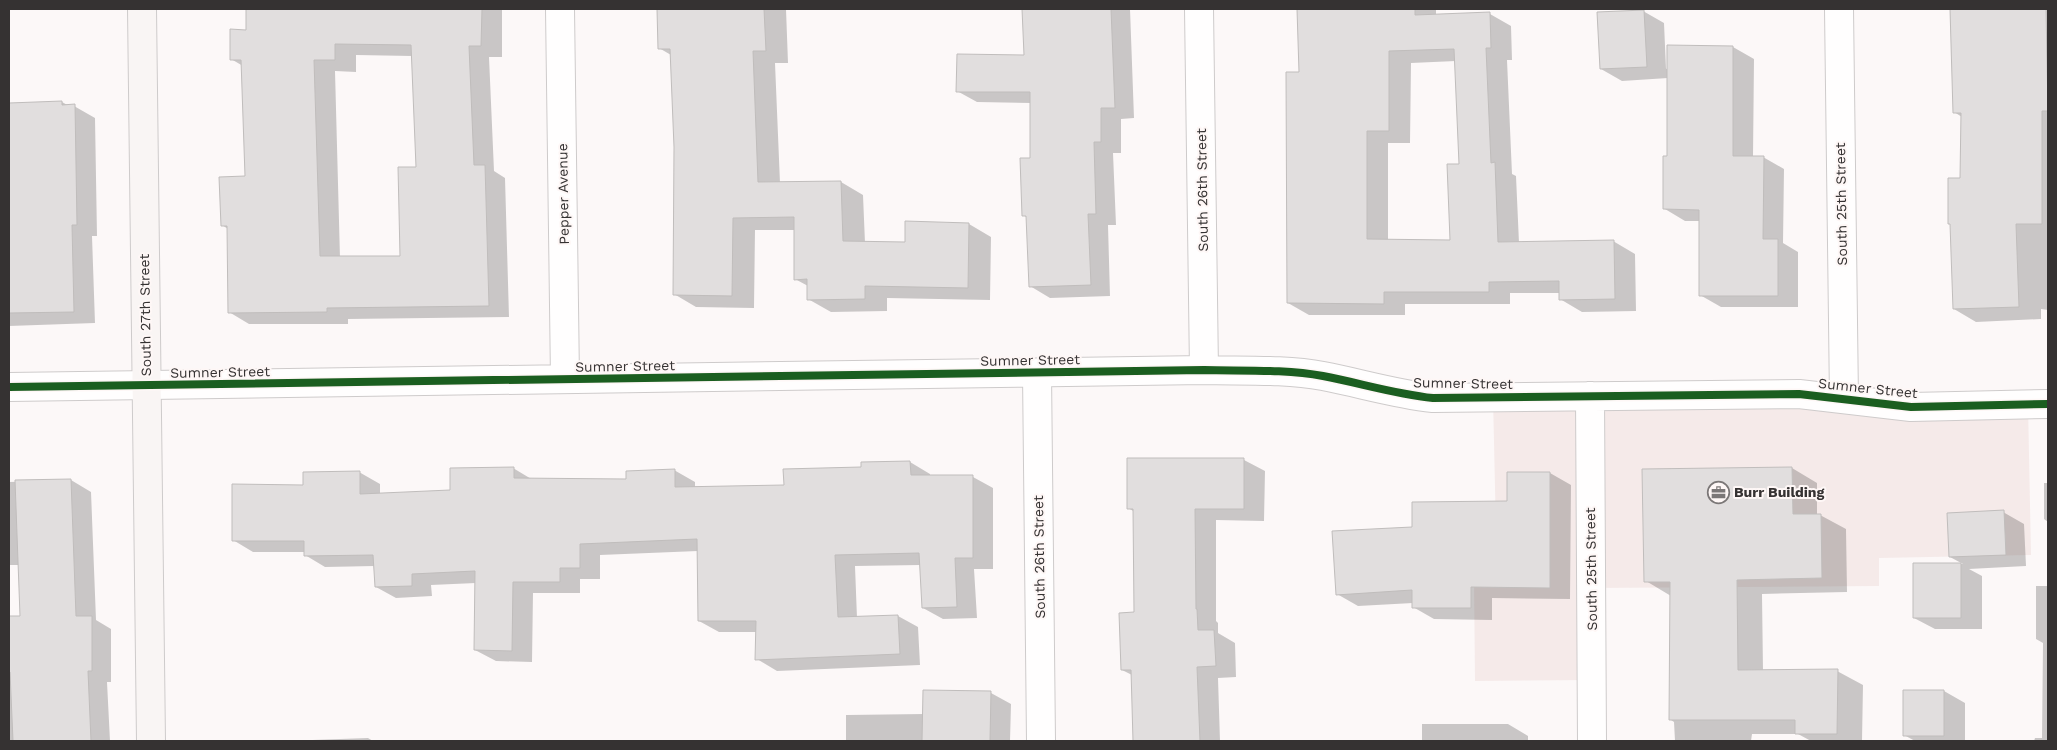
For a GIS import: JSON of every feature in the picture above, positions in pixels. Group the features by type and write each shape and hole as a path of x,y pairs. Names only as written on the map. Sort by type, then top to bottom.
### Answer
{"main road":[{"name":"South 27th Street","path":"142,9 151,741"}],"street":[{"name":"Pepper Avenue","path":"560,9 565,380"},
{"name":"South 26th Street","path":"1199,9 1204,370"},
{"name":"South 25th Street","path":"1839,9 1844,399"},
{"name":"Sumner Street","path":"9,387 1204,370 1298,372 1400,394 1433,398 1800,394 1911,406 2048,404"},
{"name":"South 26th Street","path":"1037,372 1041,741"},
{"name":"South 25th Street","path":"1590,396 1592,741"}],"shaded area":[{"path":"1493,397 2028,404 2031,555 1879,558 1879,586 1591,588 1592,680 1475,681 1474,578 1497,577"}],"building":[{"path":"246,9 482,9 481,46 469,46 474,165 485,165 489,306 327,308 327,312 228,313 227,226 221,226 219,177 245,176 241,60 230,60 230,29 246,30","holes":["335,44 411,45 416,167 398,167 400,256 320,256 314,60 335,60"]},
{"path":"657,9 764,9 766,51 753,51 758,182 841,181 843,241 905,242 905,221 969,223 968,288 865,286 865,299 807,300 807,279 794,280 794,217 733,218 732,296 673,295 674,147 670,49 658,49"},
{"path":"1022,9 1111,9 1115,108 1101,108 1101,142 1094,142 1096,214 1088,214 1091,285 1029,287 1026,216 1022,216 1020,158 1030,158 1030,92 956,92 957,54 1024,55"},
{"path":"1297,9 1415,9 1415,15 1490,12 1491,48 1486,48 1491,163 1495,162 1498,242 1614,240 1615,299 1559,300 1559,281 1489,282 1489,292 1384,292 1384,304 1287,303 1286,72 1299,72","holes":["1454,49 1459,164 1447,164 1450,240 1367,239 1367,131 1389,131 1389,51"]},
{"path":"1950,9 2046,9 2048,111 2042,111 2042,224 2016,224 2019,307 1953,309 1950,224 1948,224 1948,178 1960,178 1961,113 1953,113"},
{"path":"1644,10 1647,67 1600,69 1597,12"},
{"path":"1667,45 1733,46 1733,156 1764,156 1763,239 1778,239 1778,296 1699,296 1699,210 1663,209 1663,156 1667,156"},
{"path":"62,101 62,105 75,104 77,225 72,225 74,312 9,313 9,103"},
{"path":"1127,458 1244,458 1244,509 1195,509 1198,630 1214,630 1216,666 1197,667 1200,741 1133,741 1131,670 1121,670 1119,613 1134,612 1133,509 1127,509"},
{"path":"910,461 911,475 973,475 973,558 955,558 957,607 922,608 919,553 835,555 838,617 898,615 900,654 755,660 756,621 698,621 697,539 580,544 580,568 560,568 560,582 513,582 512,651 474,650 475,571 412,574 412,586 375,587 373,555 304,556 304,541 232,541 232,484 303,485 303,472 360,471 360,494 450,490 450,468 514,467 514,478 626,479 626,471 675,469 675,487 784,485 783,469 861,467 861,462"},
{"path":"1792,467 1793,514 1821,514 1822,578 1737,580 1738,670 1838,669 1837,734 1795,734 1795,720 1669,720 1670,582 1644,582 1642,469"},
{"path":"1507,472 1550,472 1550,588 1471,587 1471,608 1412,608 1412,590 1336,595 1332,531 1412,527 1412,502 1507,501"},
{"path":"71,479 76,616 92,616 92,671 88,671 91,741 13,741 9,672 9,616 20,616 15,480"},
{"path":"2004,510 2006,555 1949,557 1947,513"},
{"path":"1913,563 1961,563 1961,618 1913,618"},
{"path":"923,690 991,691 990,741 922,741"},
{"path":"1903,690 1944,690 1944,736 1903,736"}],"cycle path":[{"path":"9,387 1204,370 1279,371 1309,374 1433,398 1799,394 1911,407 2048,404"}],"place":[{"name":"Burr Building","path":"1718,492"}]}
